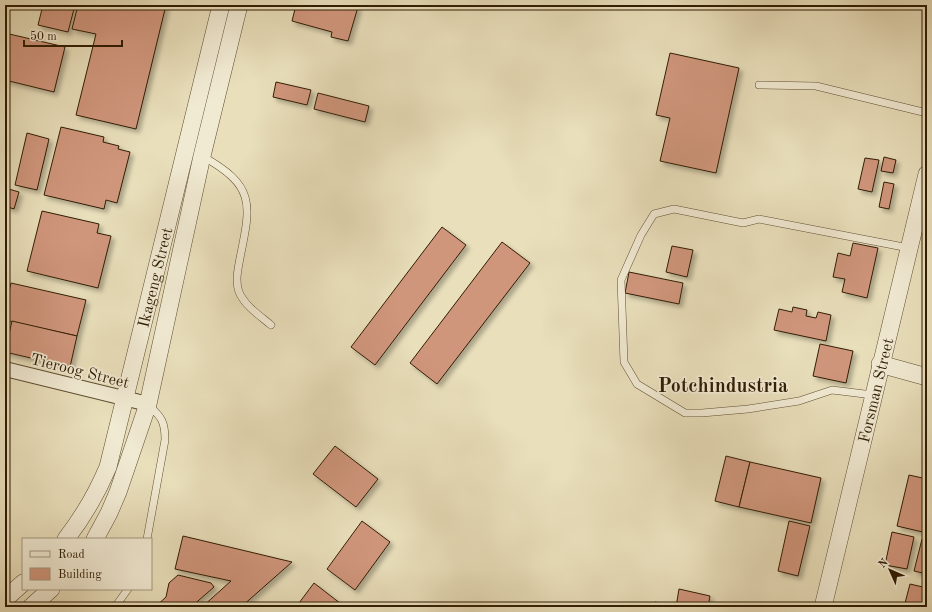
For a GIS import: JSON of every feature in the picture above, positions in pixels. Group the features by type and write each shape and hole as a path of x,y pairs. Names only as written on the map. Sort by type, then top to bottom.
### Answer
{"street":[{"name":"Ikageng Street","path":"96,538 110,513 148,404 186,227 193,154 221,5"},
{"name":"Ikageng Street","path":"67,538 76,526 100,486 108,467 168,223 193,154 239,5"},
{"name":"Forsman Street","path":"823,607 880,364 927,174"},
{"path":"168,223 186,227"},
{"path":"880,364 927,378"},
{"name":"Tieroog Street","path":"5,369 148,404"},
{"path":"5,599 22,584"},
{"path":"31,607 50,590"}],"lane":[{"path":"758,85 816,86 927,113"},
{"path":"193,154 224,170 244,192 248,209 236,276 239,291 247,305 271,325"},
{"path":"873,395 832,390 800,401 702,414 685,413 637,384 624,362 621,280 641,235 654,214 674,209 743,223 759,219 909,248"},
{"path":"147,538 165,440 165,427 156,412 148,404"},
{"path":"115,607 127,590"}],"building":[{"path":"43,5 75,5 68,32 38,25"},
{"path":"78,5 166,5 136,129 76,115 96,34 72,29"},
{"path":"296,5 351,5 358,7 348,41 331,37 332,32 292,21"},
{"path":"5,33 65,47 54,92 5,80"},
{"path":"670,53 739,68 716,173 660,161 670,118 656,115"},
{"path":"276,82 311,90 307,105 273,97"},
{"path":"318,93 369,106 365,122 314,109"},
{"path":"61,127 104,137 103,142 119,146 118,149 130,152 117,203 106,200 104,209 44,195"},
{"path":"27,133 49,139 37,190 15,185"},
{"path":"884,157 896,160 893,173 881,171"},
{"path":"865,158 879,160 872,192 858,189"},
{"path":"884,182 894,184 889,209 879,207"},
{"path":"5,188 19,192 14,209 5,206"},
{"path":"42,211 99,224 97,233 111,236 98,288 27,271"},
{"path":"442,227 466,245 375,365 351,347"},
{"path":"502,242 530,263 437,384 410,363"},
{"path":"853,243 878,248 867,298 842,292 845,279 833,277 838,253 850,256"},
{"path":"672,246 693,250 687,277 666,272"},
{"path":"629,272 683,283 679,304 625,293"},
{"path":"11,283 86,300 77,336 5,320 5,309"},
{"path":"793,307 807,310 806,316 816,318 818,312 831,315 826,341 774,330 779,309 792,312"},
{"path":"12,321 77,336 70,367 5,352"},
{"path":"820,344 853,351 846,383 813,376"},
{"path":"335,446 378,479 356,507 313,474"},
{"path":"726,456 750,462 739,507 715,501"},
{"path":"750,462 821,478 811,523 739,507"},
{"path":"909,475 927,479 927,533 897,526"},
{"path":"362,521 390,542 355,590 327,569"},
{"path":"789,521 810,526 798,576 778,571"},
{"path":"892,532 914,537 907,569 885,565"},
{"path":"183,536 292,562 241,607 202,607 231,581 175,569"},
{"path":"922,539 927,540 927,574 914,571"},
{"path":"178,575 211,583 214,587 191,607 155,607 166,597 169,583"},
{"path":"314,583 345,607 296,607"},
{"path":"910,584 927,588 927,607 904,607"},
{"path":"679,589 710,596 708,607 676,607"},
{"path":"655,602 676,607 653,607"}],"district":[{"name":"Potchindustria","path":"723,385"}]}
